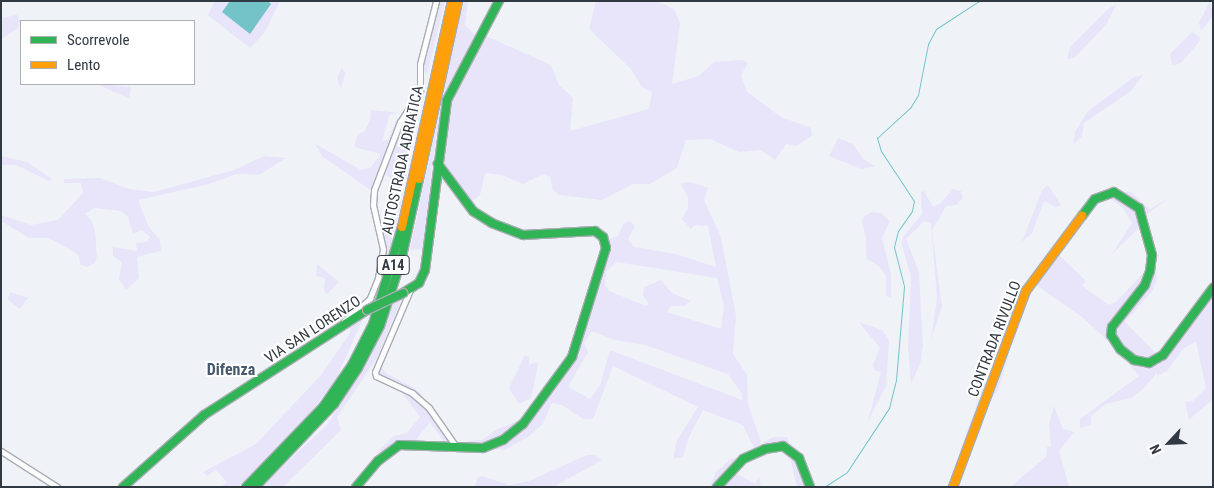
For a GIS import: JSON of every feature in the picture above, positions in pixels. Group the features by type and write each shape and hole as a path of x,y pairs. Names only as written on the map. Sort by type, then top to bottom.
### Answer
{"main road":[{"name":"AUTOSTRADA ADRIATICA","path":"246,487 323,407 352,365 373,324 397,251 452,1"},
{"name":"AUTOSTRADA ADRIATICA","path":"255,487 334,404 358,368 380,326 401,261 458,1"},
{"path":"407,292 422,279 425,270 447,100 498,1"},
{"path":"356,487 378,461 399,445 458,448 493,446 529,418 562,372 579,342 590,292 606,244 595,231 523,235 492,223 468,205 438,164"},
{"name":"CONTRADA RIVULLO","path":"953,487 1026,291 1095,199 1114,192 1126,198 1139,208 1147,231 1150,271 1145,285 1112,327 1111,334 1120,349 1134,360 1149,363 1163,355 1213,288"},
{"name":"VIA SAN LORENZO","path":"123,487 204,415 367,310 407,292"},
{"path":"717,487 743,459 784,446 799,458 810,487"}],"street":[{"path":"334,332 336,328 366,303 375,289 383,249 373,205 374,190 400,122 420,91 421,58 436,1"},
{"path":"407,292 375,372 376,376 412,393 429,408 458,448"},
{"path":"1,451 57,487"}],"shaded area":[{"path":"215,1 276,1 279,3 265,32 250,48 208,15"},
{"path":"436,1 445,1 427,75 422,69 422,60"},
{"path":"463,1 468,1 465,25 477,37 445,97 441,111 432,164 425,249 410,250"},
{"path":"596,1 656,1 674,9 680,23 672,84 699,76 714,62 742,60 748,63 741,75 747,92 781,117 811,128 812,135 797,146 786,144 775,160 761,150 739,152 710,139 686,140 677,168 650,184 633,184 602,200 559,195 553,190 550,177 543,174 523,184 502,175 485,173 480,195 474,200 466,201 446,172 441,157 448,107 484,35 551,65 559,85 573,98 570,131 649,109 652,92 642,87 631,69 589,29"},
{"path":"1210,1 1213,16 1201,31 1199,23"},
{"path":"1116,5 1106,25 1074,58 1067,59 1070,47 1109,8"},
{"path":"17,15 20,20 18,28 1,39 1,18"},
{"path":"1192,32 1200,37 1199,42 1181,63 1172,65 1170,54"},
{"path":"342,67 345,73 341,89 337,78"},
{"path":"1143,75 1131,91 1084,123 1082,136 1073,145 1075,132 1087,112 1134,77"},
{"path":"100,85 131,87 129,98"},
{"path":"420,105 397,224 385,272 380,278 383,235 399,185 383,172 400,125 406,114"},
{"path":"371,110 399,113 390,114 382,141 388,140 396,120 401,117 372,191 323,157 314,143 361,170 370,168 381,154 354,147 358,134 364,132 370,121"},
{"path":"838,138 853,144 864,160 875,166 861,169 829,156"},
{"path":"1,156 27,162 52,179 49,181 16,165 1,165"},
{"path":"264,156 286,158 259,175 237,174 209,184 138,200 149,227 160,240 161,251 137,257 139,278 126,290 119,279 122,262 113,256 113,247 137,251 136,243 147,242 150,237 142,230 133,234 128,217 121,211 94,208 85,214 91,220 95,231 97,256 95,263 87,267 80,264 79,255 49,238 29,238 1,221 1,215 31,225 58,220 83,193 81,183 64,183 64,179 100,178 129,189 154,192 234,170"},
{"path":"690,182 708,188 704,200 721,237 736,316 733,354 747,375 748,404 761,442 759,447 754,448 743,425 703,410 689,437 683,457 673,459 677,440 698,407 613,366 593,419 583,419 562,405 552,403 543,424 529,436 505,450 494,449 530,420 569,364 607,240 618,236 624,223 630,221 635,226 628,239 634,247 675,254 716,267 708,226 695,225 691,229 682,219 688,208 688,198 681,183","holes":["616,262 717,278 724,306 721,329 667,312 671,306 684,306 691,301 672,293 661,280 644,287 643,295 649,304 646,306 609,291 605,285 606,272","592,331 615,340 645,345 728,374 742,394 742,400 610,350 600,385 590,399 568,387 588,352 584,343"]},
{"path":"1048,185 1061,205 1056,207 1044,201 1032,233 1022,242 1042,190"},
{"path":"953,189 961,191 963,198 956,205 946,206 932,231 942,307 931,340 937,298 931,223 924,221 906,239 919,272 923,347 920,364 911,384 908,347 911,277 902,245 903,237 922,214 921,192 924,191 933,207 941,203"},
{"path":"1119,192 1131,192 1150,209 1169,198 1146,215"},
{"path":"1112,195 1136,208 1142,225 1112,254 1132,223 1123,208 1111,199"},
{"path":"872,212 881,213 890,221 882,238 891,274 891,298 886,295 886,276 880,267 867,259 866,238 862,222 864,216"},
{"path":"1056,252 1086,281 1082,286 1109,305 1117,301 1149,267 1143,285 1109,332 1107,340 1082,317 1033,283"},
{"path":"1155,263 1157,279 1153,290 1125,322 1158,355 1144,360 1134,357 1114,339 1115,327 1148,284"},
{"path":"317,264 339,282 327,294 324,291 325,278 316,276"},
{"path":"1213,290 1213,399 1189,420 1185,402 1193,401 1206,388 1196,342 1184,348 1167,371 1157,376 1157,373 1143,389 1131,398 1106,404 1091,416 1091,425 1080,428 1080,419 1139,376 1121,354 1127,359 1151,363"},
{"path":"11,292 28,298 20,309 7,299"},
{"path":"1022,296 1001,352 1003,341 1000,338 1013,300"},
{"path":"401,300 377,358 337,417 341,430 283,487 260,487 327,425 371,355 394,302"},
{"path":"363,319 335,381 310,413 260,466 238,487 221,487 227,482 216,470 207,476 203,472 256,444 322,374 350,333 350,328 342,331 357,320"},
{"path":"859,322 882,330 889,340 886,386 868,421 881,372 874,370 873,364 880,348"},
{"path":"397,324 396,333 379,365 386,373 416,389 422,395 421,400 378,375 376,369"},
{"path":"1005,353 1009,354 998,390 985,410"},
{"path":"525,355 529,357 529,365 536,362 538,365 531,398 519,404 509,388"},
{"path":"984,383 989,384 950,487 948,487"},
{"path":"397,386 427,408 455,446 445,443 430,422 416,440 375,454 394,436 407,433 420,417"},
{"path":"1054,406 1063,429 1074,432 1059,451 1069,487 1010,487 1046,457 1047,447 1051,446 1049,425"},
{"path":"526,418 498,443 466,447 469,441 482,440 499,428"},
{"path":"774,437 787,437 789,443 763,447 764,442"},
{"path":"587,455 594,455 602,460 553,487 475,487 477,478 482,476 509,485 529,481"},
{"path":"790,457 795,460 807,487 797,487"},
{"path":"732,458 741,458 716,487 709,487 716,472"},
{"path":"734,472 755,484 759,476 761,487 721,487"}],"water":[{"path":"230,1 268,1 271,4 250,34 222,12"}],"waterway":[{"path":"824,487 847,472 889,408 896,380 904,286 894,247 898,231 912,211 914,201 881,151 877,138 910,108 918,95 928,44 936,29 979,1"}],"traffic: fast":[{"path":"403,293 419,283 425,270 447,100 499,1"},
{"path":"356,487 378,461 399,445 483,448 503,440 523,424 572,357 606,248 603,237 595,231 523,235 492,223 473,211 438,164"},
{"path":"255,487 334,404 358,368 380,326 401,261 419,179"},
{"path":"1082,216 1095,199 1114,192 1139,208 1152,255 1150,271 1145,285 1112,327 1111,335 1120,349 1134,360 1149,363 1163,355 1213,288"},
{"path":"246,487 323,407 352,365 373,324 402,227"},
{"path":"367,310 403,293"},
{"path":"123,487 204,415 367,310"},
{"path":"717,487 743,459 765,449 783,446 799,458 810,487"}],"traffic: slow":[{"path":"402,227 452,1"},
{"path":"419,179 458,1"},
{"path":"953,487 1026,291 1082,216"}],"district":[{"name":"Difenza","path":"231,370"}]}
